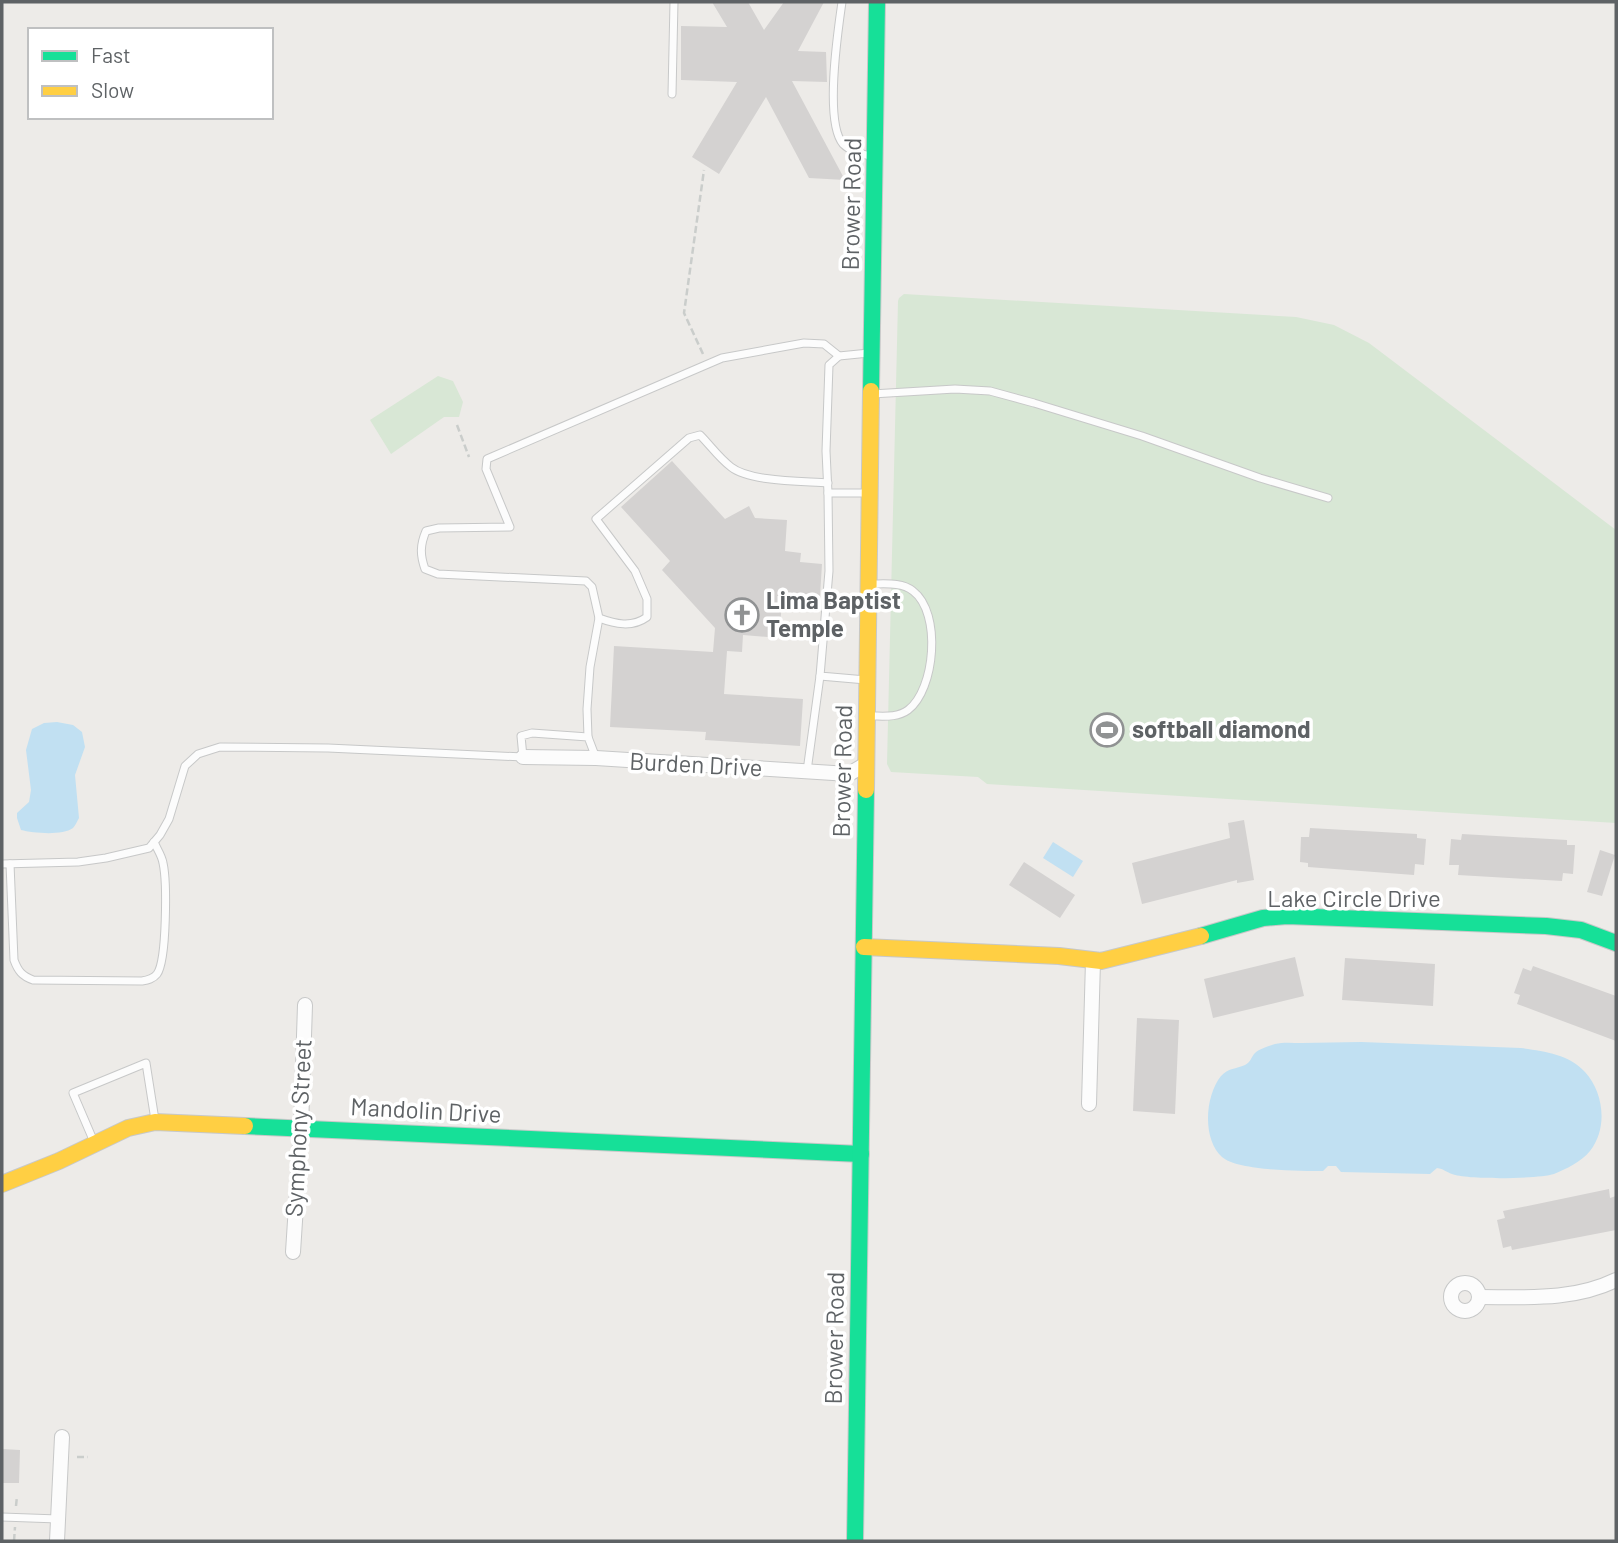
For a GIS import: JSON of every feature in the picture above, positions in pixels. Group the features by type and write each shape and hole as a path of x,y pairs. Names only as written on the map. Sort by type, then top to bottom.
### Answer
{"street":[{"name":"Brower Road","path":"855,1541 877,2"},
{"name":"Burden Drive","path":"523,757 596,758 849,774 866,764"},
{"name":"Lake Circle Drive","path":"864,947 1059,956 1093,961 1181,942 1263,918 1287,916 1546,926 1581,930 1616,943"},
{"path":"1088,1104 1093,961"},
{"name":"Symphony Street","path":"293,1252 305,1004"},
{"name":"Mandolin Drive","path":"2,1184 59,1161 128,1128 155,1122 861,1154"},
{"path":"1479,1297 1552,1297 1580,1293 1616,1280"},
{"path":"57,1541 62,1437"}],"lane":[{"path":"673,94 674,2"},
{"path":"842,2 834,89 836,130 841,142 850,149 875,157"},
{"path":"596,758 589,737 587,709 590,667 599,618 592,587 586,581 438,574 425,569 420,556 426,531 439,528 510,527 486,469 487,459 722,358 804,343 824,344 839,356"},
{"path":"807,771 820,676 829,571 825,451 830,365 839,356 872,353"},
{"path":"872,394 955,388 990,391 1130,433 1260,478 1328,498"},
{"path":"599,618 615,624 639,623 648,618 647,599 635,571 596,519 689,438 700,435 732,468 750,475 786,481 828,483"},
{"path":"828,493 870,494"},
{"path":"867,716 893,716 914,705 927,680 932,642 925,608 916,593 898,585 869,584"},
{"path":"820,676 867,680"},
{"path":"154,842 163,860 166,881 163,947 157,974 142,981 33,980 24,977 17,970 6,864 78,862 149,848 169,819 185,766 198,754 220,747 328,748 523,757 521,736 532,733 589,737"},
{"path":"94,1143 73,1093 146,1063 155,1122"},
{"path":"2,1517 58,1519"}],"path":[{"path":"705,170 684,313 708,364"},
{"path":"457,425 469,457"}],"green space":[{"path":"904,294 1296,317 1334,325 1369,343 1616,530 1616,823 987,784 978,777 891,772 887,764 898,301"},
{"path":"438,376 453,381 463,402 459,417 444,417 391,454 370,420"}],"water":[{"path":"44,723 73,725 82,732 85,747 75,775 79,818 68,831 40,833 21,830 17,813 29,802 31,790 26,750 32,729"},
{"path":"1053,842 1083,861 1073,877 1043,858"},
{"path":"1361,1042 1521,1048 1564,1057 1585,1072 1600,1100 1601,1121 1596,1142 1582,1159 1568,1167 1554,1174 1533,1177 1460,1176 1437,1168 1430,1174 1341,1172 1336,1166 1328,1166 1323,1171 1300,1171 1241,1165 1222,1157 1211,1140 1208,1117 1216,1084 1224,1073 1245,1065 1257,1052 1275,1044"}],"building":[{"path":"712,2 748,2 764,30 784,2 824,2 798,51 826,52 827,82 792,81 845,180 809,178 766,97 719,174 692,157 737,82 681,80 681,26 727,27"},
{"name":"Lima Baptist Temple","path":"672,461 725,519 749,506 755,518 787,520 785,551 801,553 800,562 822,564 820,596 799,594 798,603 782,602 779,638 743,635 742,652 727,651 724,694 803,699 800,746 705,740 706,732 610,727 614,646 713,652 715,628 662,570 670,561 621,507"},
{"path":"1244,820 1254,880 1237,883 1237,880 1142,904 1132,863 1230,838 1228,823"},
{"path":"1310,828 1417,834 1417,838 1426,839 1424,865 1415,864 1414,875 1308,867 1308,863 1300,862 1301,837 1309,837"},
{"path":"1462,834 1567,840 1567,845 1575,845 1573,874 1563,873 1562,881 1458,875 1459,865 1449,865 1451,839 1461,840"},
{"path":"1600,850 1615,855 1602,896 1587,892"},
{"path":"1024,862 1075,895 1060,918 1009,885"},
{"path":"1295,957 1304,996 1213,1018 1204,979"},
{"path":"1345,958 1435,964 1433,1006 1342,1000"},
{"path":"1533,966 1616,996 1616,1041 1517,1004 1520,995 1514,993 1523,968 1531,971"},
{"path":"1137,1018 1179,1020 1175,1114 1133,1111"},
{"path":"1609,1189 1610,1198 1616,1196 1616,1230 1512,1250 1511,1246 1503,1248 1497,1220 1505,1218 1503,1211"},
{"path":"2,1449 20,1450 19,1483 2,1483"}],"traffic: fast":[{"path":"871,391 877,2"},
{"path":"855,1541 866,790"},
{"path":"1201,936 1263,918 1287,916 1546,926 1581,930 1616,943"},
{"path":"245,1126 861,1154"}],"traffic: slow":[{"path":"866,790 871,391"},
{"path":"864,947 1059,956 1101,961 1201,936"},
{"path":"2,1184 59,1161 128,1128 155,1122 245,1126"}],"place":[{"name":"Lima Baptist Temple","path":"742,615"},
{"name":"softball diamond","path":"1107,730"}]}
